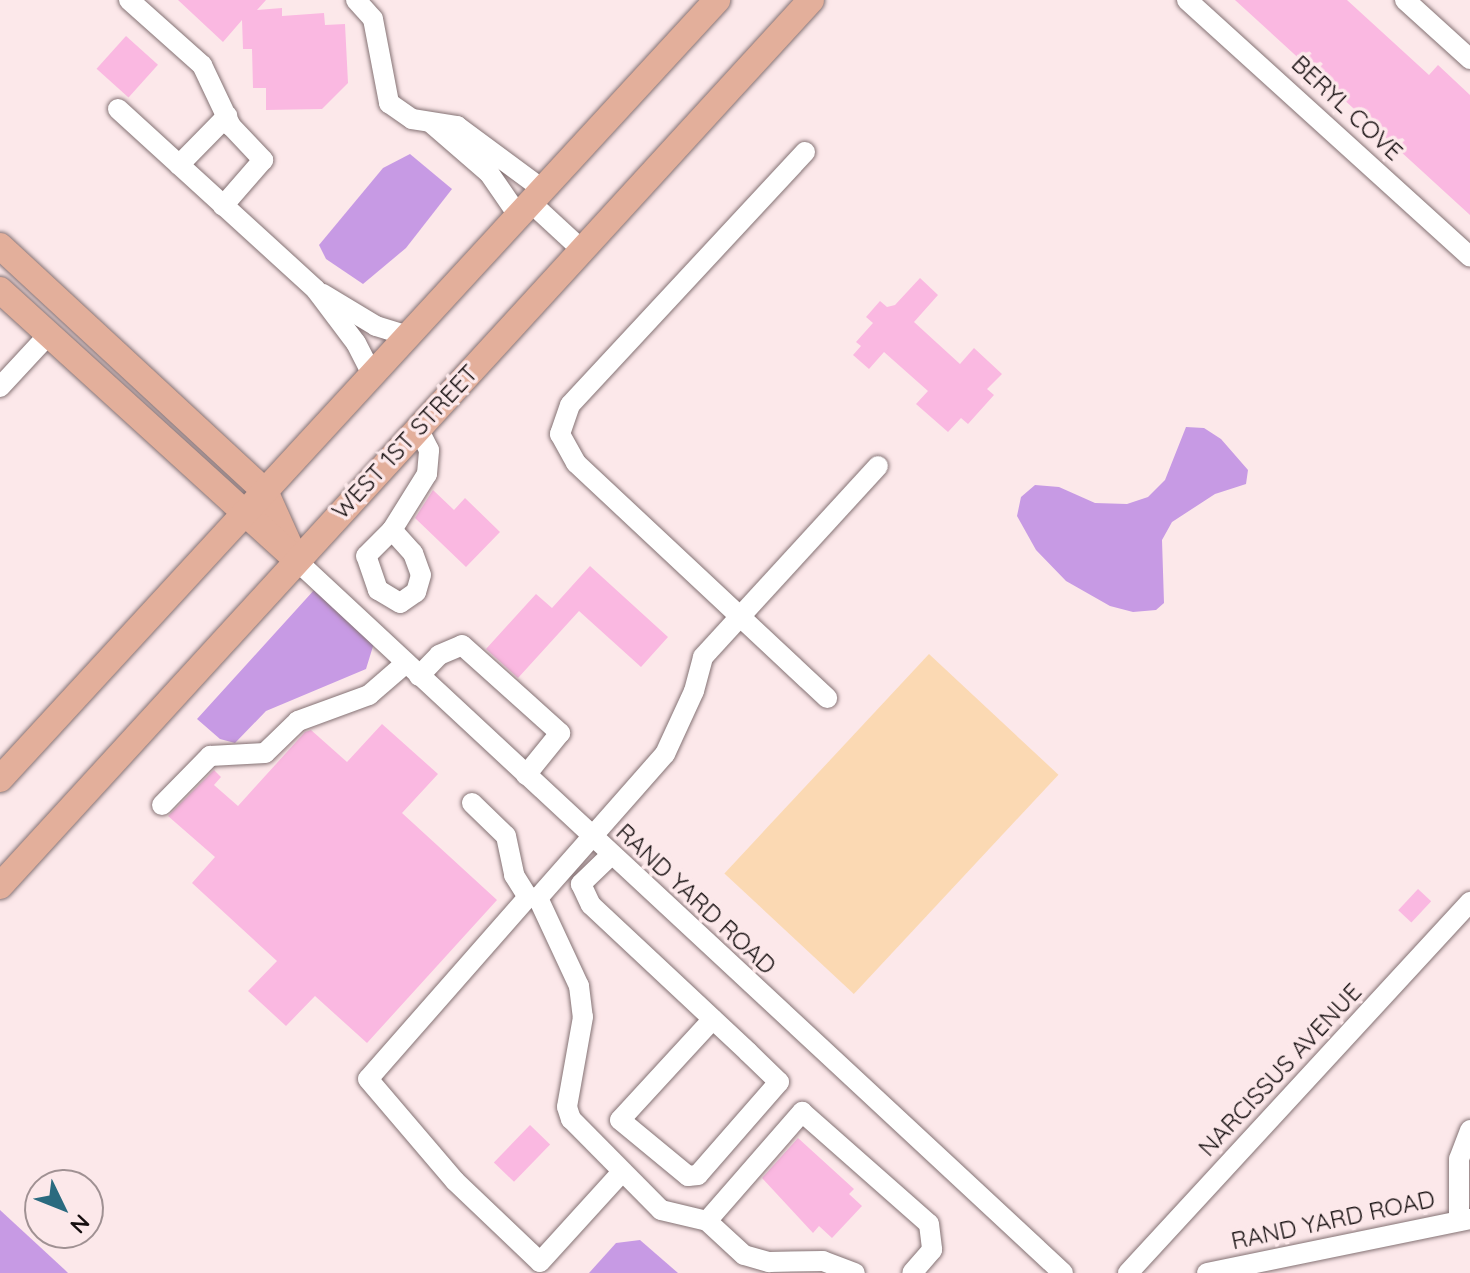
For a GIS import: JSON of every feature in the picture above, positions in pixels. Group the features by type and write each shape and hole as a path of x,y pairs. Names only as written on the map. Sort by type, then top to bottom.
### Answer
{"main road":[{"path":"0,779 717,0"},
{"name":"WEST 1ST STREET","path":"0,886 811,0"},
{"path":"0,246 265,491 296,560"},
{"path":"0,290 296,560"}],"street":[{"path":"129,0 202,65 227,116 263,160 223,206"},
{"path":"356,0 373,19 389,103 412,119 457,126 530,202 582,250"},
{"name":"BERYL COVE","path":"1187,0 1470,257"},
{"path":"1405,0 1470,59"},
{"path":"118,109 316,290 356,343 372,375"},
{"path":"179,165 227,116"},
{"path":"431,123 489,173 530,202"},
{"path":"805,152 570,405 560,434 576,463 827,698"},
{"path":"316,290 376,326 408,336"},
{"path":"0,387 49,334"},
{"path":"392,530 413,553 421,575 411,597 400,603 386,598 366,556 376,540 392,530 427,474 429,450 418,428"},
{"path":"621,1173 540,1262 455,1181 368,1079 665,754 694,691 703,657 878,466"},
{"name":"RAND YARD ROAD","path":"296,560 1063,1273"},
{"path":"363,623 386,598"},
{"path":"162,805 210,756 265,753 298,721 369,695 412,669 462,645 560,733 526,775"},
{"path":"472,803 511,843 514,875 533,897 579,986 583,1017 567,1107 571,1119 621,1173 661,1210 707,1221 744,1255 800,1268 823,1261 855,1273"},
{"path":"611,855 581,884 591,905 713,1019 779,1082 698,1175 688,1176 620,1120 713,1019"},
{"name":"NARCISSUS AVENUE","path":"1128,1273 1470,902"},
{"path":"707,1221 802,1112 929,1224 932,1250 912,1273"},
{"path":"1465,1220 1459,1159 1470,1130"},
{"name":"RAND YARD ROAD","path":"1207,1273 1465,1220"}],"shaded area":[{"path":"410,154 452,189 406,248 363,284 326,259 319,245 383,168"},
{"path":"1186,427 1204,428 1221,439 1248,470 1246,484 1215,494 1172,522 1162,540 1164,603 1156,610 1133,612 1110,606 1066,581 1036,550 1017,516 1021,497 1035,485 1059,487 1095,503 1127,504 1148,497 1165,480"},
{"path":"315,589 374,643 366,669 266,711 235,743 220,739 197,719"},
{"path":"929,654 1058,775 854,994 724,873"},
{"path":"0,1210 24,1232 24,1249 42,1249 68,1273 0,1273"},
{"path":"640,1240 678,1273 589,1273 616,1243"}],"building":[{"path":"178,0 266,0 257,10 282,8 282,16 324,13 325,25 345,24 348,83 322,109 266,110 266,88 253,88 252,49 243,49 242,20 223,42"},
{"path":"1235,0 1347,0 1429,75 1438,65 1470,95 1470,215"},
{"path":"126,36 158,65 129,97 97,69"},
{"path":"920,278 938,295 914,322 960,364 974,348 1002,374 987,389 994,395 968,424 961,418 948,432 916,404 928,391 884,352 869,369 853,355 861,346 856,342 873,323 866,317 880,301 887,307 895,305"},
{"path":"433,490 454,510 465,498 500,532 466,567 415,518"},
{"path":"590,566 668,637 641,667 579,611 518,678 486,649 536,594 552,608"},
{"path":"382,724 438,774 402,813 497,900 367,1043 315,996 286,1026 248,991 277,961 192,883 215,857 168,816 214,770 221,777 214,785 238,806 305,732 311,730 347,762"},
{"path":"1418,889 1431,901 1411,922 1398,910"},
{"path":"530,1125 550,1144 514,1182 494,1162"},
{"path":"798,1138 854,1189 849,1194 862,1206 832,1238 819,1226 813,1233 762,1178"}]}
